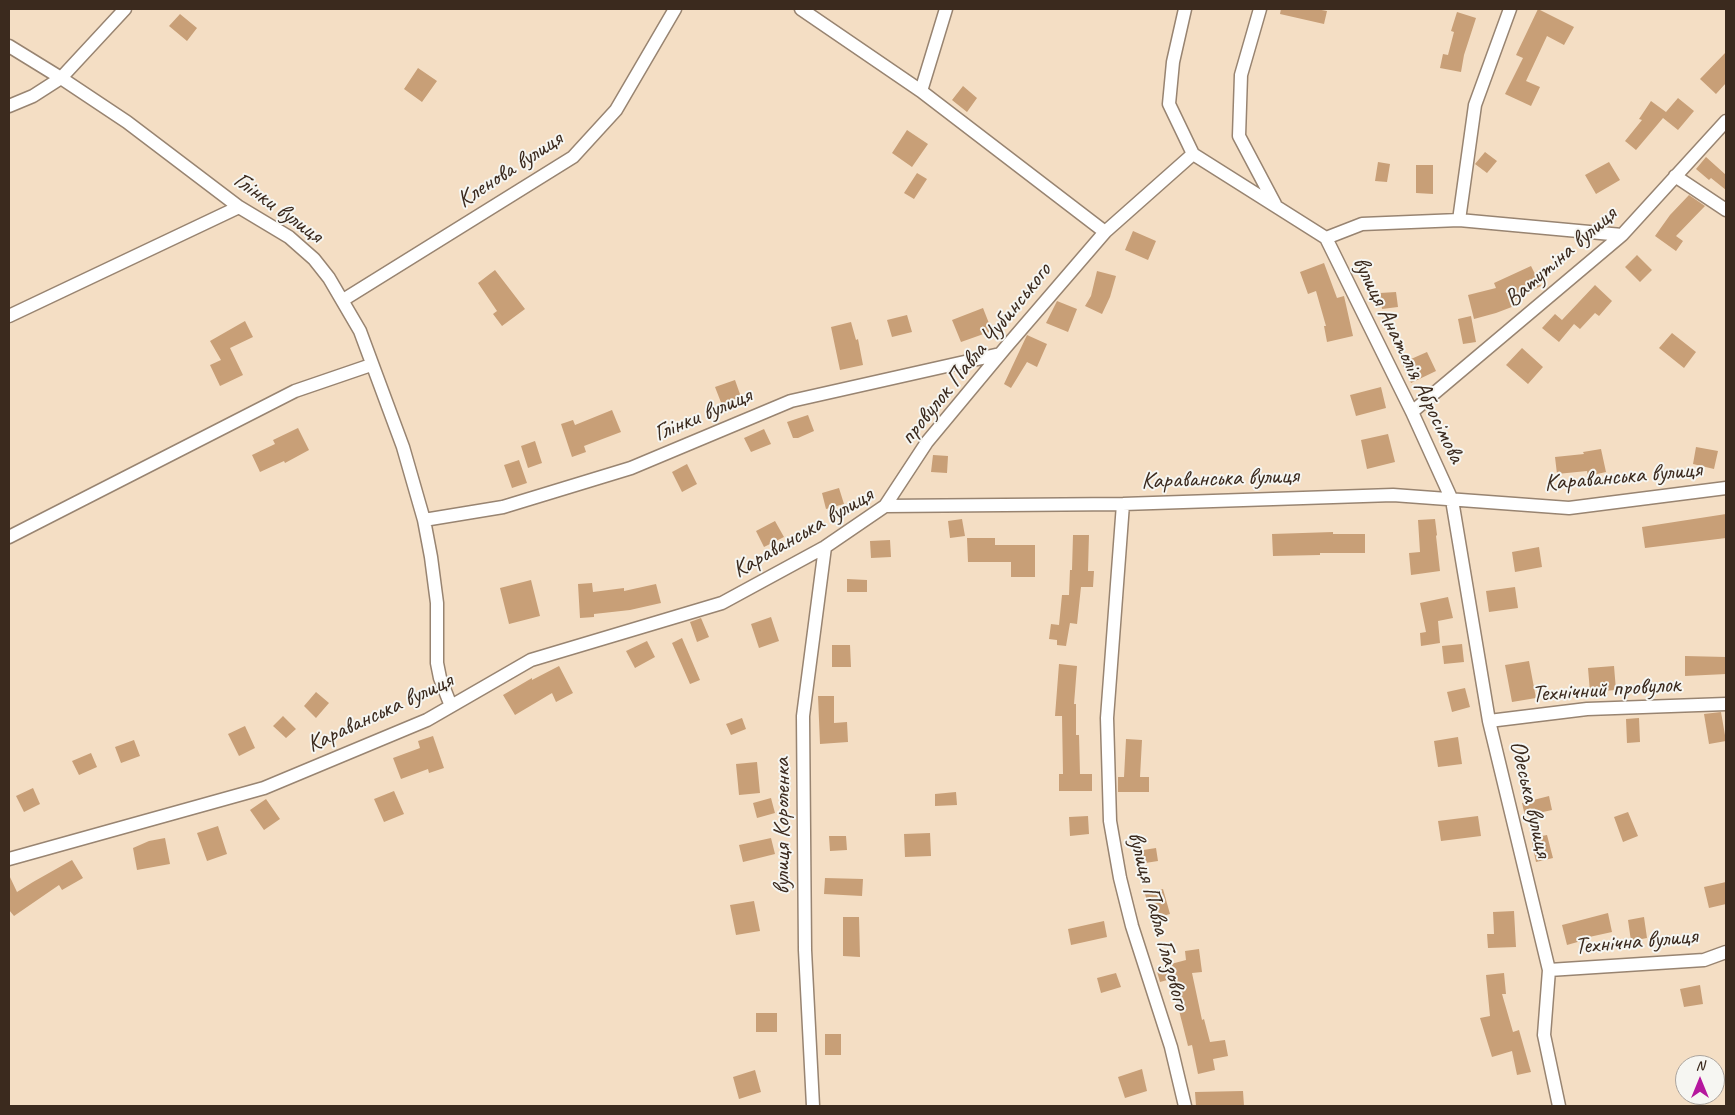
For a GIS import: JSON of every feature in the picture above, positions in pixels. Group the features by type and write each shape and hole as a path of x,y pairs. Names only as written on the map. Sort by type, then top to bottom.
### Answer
{"street":[{"path":"9,106 33,96 61,78 125,9"},
{"name":"Кленова вулиця","path":"343,300 573,157 616,110 675,9"},
{"path":"802,9 921,91 1104,232"},
{"path":"921,91 946,9"},
{"path":"1185,9 1174,62 1169,104 1193,154 1326,238 1362,224 1459,220 1622,235"},
{"path":"1260,9 1240,74 1239,136 1276,206"},
{"path":"1459,220 1475,105 1510,9"},
{"name":"Глінки вулиця","path":"9,46 127,122 239,207 289,237 314,259 329,278 360,331 371,365 403,447 424,520 437,603 437,664 440,678 451,706"},
{"name":"Ватутіна вулиця","path":"1412,412 1622,235 1726,121"},
{"name":"провулок Павла Чубинського","path":"885,506 927,442 1104,232 1193,154"},
{"path":"1675,176 1726,210"},
{"path":"9,316 239,207"},
{"name":"вулиця Анатолія Абросімова","path":"1326,238 1412,412 1452,500"},
{"name":"Глінки вулиця","path":"424,520 503,507 631,468 791,401 1000,354"},
{"path":"9,538 295,391 371,365"},
{"name":"Караванська вулиця","path":"9,859 264,788 427,720 531,660 722,603 825,548 885,506 1123,504 1393,495 1569,508 1726,488"},
{"name":"Одеська вулиця","path":"1452,500 1489,721 1549,970 1544,1034 1559,1106"},
{"name":"вулиця Павла Глазового","path":"1123,504 1107,718 1110,821 1120,878 1132,926 1171,1047 1185,1106"},
{"name":"вулиця Короленка","path":"813,1106 805,950 803,716 825,548"},
{"name":"Технічний провулок","path":"1489,721 1587,709 1726,704"},
{"name":"Технічна вулиця","path":"1549,970 1704,960 1726,952"}],"building":[{"path":"1281,9 1316,9 1327,11 1324,24 1280,14"},
{"path":"1538,9 1574,27 1564,45 1547,36 1526,81 1540,87 1531,106 1505,94 1523,58 1516,55"},
{"path":"1457,12 1476,18 1464,55 1461,72 1440,68 1443,54 1448,55 1454,32 1451,31"},
{"path":"180,14 197,28 187,41 169,26"},
{"path":"1726,52 1726,83 1716,94 1700,79"},
{"path":"418,68 437,81 422,102 404,89"},
{"path":"963,86 977,98 967,112 952,100"},
{"path":"1678,98 1694,111 1678,130 1663,118 1636,150 1625,141 1642,120 1639,119 1651,101 1666,112"},
{"path":"907,130 928,144 912,167 892,153"},
{"path":"1485,152 1497,161 1487,173 1475,164"},
{"path":"1706,157 1726,175 1726,190 1711,178 1709,180 1696,169"},
{"path":"1378,162 1390,164 1387,182 1375,181"},
{"path":"1609,162 1620,180 1596,194 1585,175"},
{"path":"1416,165 1433,165 1433,194 1416,193"},
{"path":"917,173 927,179 914,199 904,193"},
{"path":"1689,195 1705,206 1676,236 1683,241 1676,251 1655,236 1670,215"},
{"path":"1133,231 1156,241 1148,260 1125,250"},
{"path":"1637,255 1652,270 1640,282 1625,267"},
{"path":"1324,263 1337,298 1344,296 1353,336 1327,342 1324,326 1326,326 1316,291 1308,294 1300,272"},
{"path":"1531,266 1541,286 1514,300 1517,305 1474,319 1468,295 1496,288 1494,283"},
{"path":"495,270 525,309 502,326 493,314 497,311 478,283"},
{"path":"1097,271 1116,276 1110,297 1102,314 1085,306 1091,296"},
{"path":"1595,285 1612,301 1599,316 1595,313 1580,329 1574,324 1559,342 1542,328 1555,314 1562,320"},
{"path":"1396,292 1398,307 1382,309 1380,293"},
{"path":"1057,301 1077,309 1068,332 1046,323"},
{"path":"983,308 992,331 961,342 952,320"},
{"path":"907,315 912,332 892,337 887,320"},
{"path":"1471,316 1476,342 1463,344 1458,319"},
{"path":"245,321 253,337 230,348 243,375 220,386 210,365 221,360 210,341"},
{"path":"851,322 856,340 858,339 863,365 840,370 831,327"},
{"path":"1672,333 1696,352 1684,368 1659,348"},
{"path":"1027,335 1047,344 1037,367 1027,362 1011,388 1004,384"},
{"path":"1522,348 1543,367 1528,384 1506,365"},
{"path":"1427,352 1436,371 1411,383 1402,363"},
{"path":"735,380 741,397 722,405 715,387"},
{"path":"1381,387 1386,408 1356,416 1350,395"},
{"path":"612,410 621,432 584,446 586,452 572,457 561,424 573,420 575,425"},
{"path":"808,415 814,431 798,438 793,438 787,422"},
{"path":"298,428 309,450 285,463 284,461 260,472 252,455 275,444 273,440"},
{"path":"764,429 771,444 751,452 744,438"},
{"path":"1388,434 1395,462 1367,469 1361,440"},
{"path":"535,441 542,463 528,468 521,446"},
{"path":"1696,447 1718,451 1714,469 1693,464"},
{"path":"1601,449 1606,472 1588,476 1587,471 1557,474 1555,457 1584,454 1583,452"},
{"path":"933,455 948,456 947,473 931,472"},
{"path":"519,460 527,483 512,488 504,465"},
{"path":"687,464 697,484 682,492 672,472"},
{"path":"839,488 844,504 826,509 822,493"},
{"path":"1726,514 1726,538 1645,548 1642,527"},
{"path":"962,519 965,536 950,538 948,521"},
{"path":"1435,519 1440,571 1411,575 1409,553 1420,552 1418,520"},
{"path":"775,521 784,537 764,547 756,531"},
{"path":"1333,532 1333,534 1365,534 1365,553 1273,556 1272,534"},
{"path":"1073,535 1089,535 1088,571 1094,571 1093,587 1081,587 1077,624 1070,623 1066,646 1057,645 1057,640 1049,639 1051,624 1059,625 1062,595 1069,595"},
{"path":"967,538 995,538 995,545 1035,545 1035,577 1011,577 1011,562 968,562"},
{"path":"890,540 891,557 871,558 870,541"},
{"path":"1539,547 1542,567 1515,572 1512,552"},
{"path":"847,579 867,580 867,592 847,592"},
{"path":"531,580 540,616 509,624 500,588"},
{"path":"592,583 593,592 624,588 624,591 656,584 661,603 630,610 594,614 594,617 580,618 578,584"},
{"path":"1515,587 1518,608 1489,612 1486,591"},
{"path":"1448,597 1453,618 1438,621 1440,643 1421,646 1420,633 1426,632 1420,603"},
{"path":"771,617 779,641 759,648 751,624"},
{"path":"701,618 709,637 697,642 690,622"},
{"path":"682,638 700,680 690,684 672,643"},
{"path":"647,641 655,657 635,668 626,651"},
{"path":"1462,644 1464,662 1444,664 1442,646"},
{"path":"832,645 850,645 851,667 832,667"},
{"path":"1685,656 1726,657 1726,674 1685,676"},
{"path":"1529,661 1536,698 1512,702 1505,665"},
{"path":"1059,664 1077,666 1074,704 1076,704 1076,735 1079,735 1080,774 1092,774 1092,791 1059,791 1059,774 1063,774 1062,716 1055,716"},
{"path":"559,666 573,693 556,702 552,693 515,715 503,695 532,678 532,680"},
{"path":"1614,666 1616,690 1590,692 1588,668"},
{"path":"1465,688 1470,707 1452,712 1447,692"},
{"path":"316,692 329,703 316,718 304,706"},
{"path":"818,696 834,696 834,723 847,722 848,742 820,744"},
{"path":"1721,712 1726,741 1709,744 1704,714"},
{"path":"283,716 296,729 286,738 273,726"},
{"path":"742,718 746,729 731,735 726,724"},
{"path":"1639,718 1640,742 1627,743 1626,719"},
{"path":"245,726 255,748 239,756 228,734"},
{"path":"433,736 444,768 429,773 428,769 401,779 393,758 420,748 418,741"},
{"path":"1458,737 1462,764 1438,767 1434,741"},
{"path":"1126,739 1142,740 1140,777 1149,777 1149,792 1118,792 1118,777 1124,777"},
{"path":"134,740 140,756 121,763 115,747"},
{"path":"91,753 97,767 79,775 72,761"},
{"path":"757,762 760,793 739,795 736,764"},
{"path":"33,788 40,804 24,812 16,796"},
{"path":"394,791 404,814 384,822 374,799"},
{"path":"956,792 957,805 935,806 935,794"},
{"path":"1549,796 1552,810 1525,816 1522,803"},
{"path":"771,798 775,813 757,818 753,803"},
{"path":"266,799 280,819 264,830 250,810"},
{"path":"1628,812 1638,836 1623,842 1614,817"},
{"path":"1088,816 1089,834 1070,836 1069,817"},
{"path":"1478,816 1481,836 1441,841 1438,821"},
{"path":"218,826 227,854 207,861 197,833"},
{"path":"930,833 931,856 905,857 904,834"},
{"path":"1547,835 1553,858 1536,862 1531,838"},
{"path":"829,836 846,836 847,850 830,851"},
{"path":"165,838 170,864 137,870 133,848 149,841"},
{"path":"771,838 775,854 743,862 739,845"},
{"path":"1156,848 1158,861 1139,864 1137,851"},
{"path":"72,860 83,878 62,890 59,885 14,916 9,910 9,875 17,892"},
{"path":"825,878 863,879 862,896 824,894"},
{"path":"1726,882 1726,904 1709,908 1704,887"},
{"path":"1163,889 1170,914 1152,919 1145,894"},
{"path":"754,901 760,931 736,935 730,905"},
{"path":"1514,911 1516,947 1488,948 1487,934 1494,934 1493,912"},
{"path":"1608,913 1612,932 1580,939 1581,941 1567,945 1562,925"},
{"path":"843,917 859,917 860,957 843,956"},
{"path":"1644,917 1647,938 1631,941 1628,920"},
{"path":"1104,921 1107,937 1071,945 1068,929"},
{"path":"1199,949 1202,972 1192,973 1202,1020 1204,1019 1210,1042 1225,1040 1228,1056 1213,1059 1215,1070 1198,1074 1192,1045 1188,1046 1171,979 1160,982 1156,968 1186,960 1185,951"},
{"path":"1116,973 1121,987 1101,993 1097,978"},
{"path":"1504,973 1506,994 1502,994 1513,1032 1519,1030 1531,1072 1517,1075 1512,1051 1492,1057 1480,1018 1490,1016 1486,975"},
{"path":"1700,985 1703,1004 1684,1007 1680,989"},
{"path":"756,1013 777,1013 777,1032 756,1032"},
{"path":"825,1034 841,1034 841,1055 825,1055"},
{"path":"1142,1069 1147,1091 1125,1098 1118,1077"},
{"path":"755,1070 761,1092 739,1099 733,1077"},
{"path":"1243,1091 1244,1106 1196,1106 1195,1092"}]}
